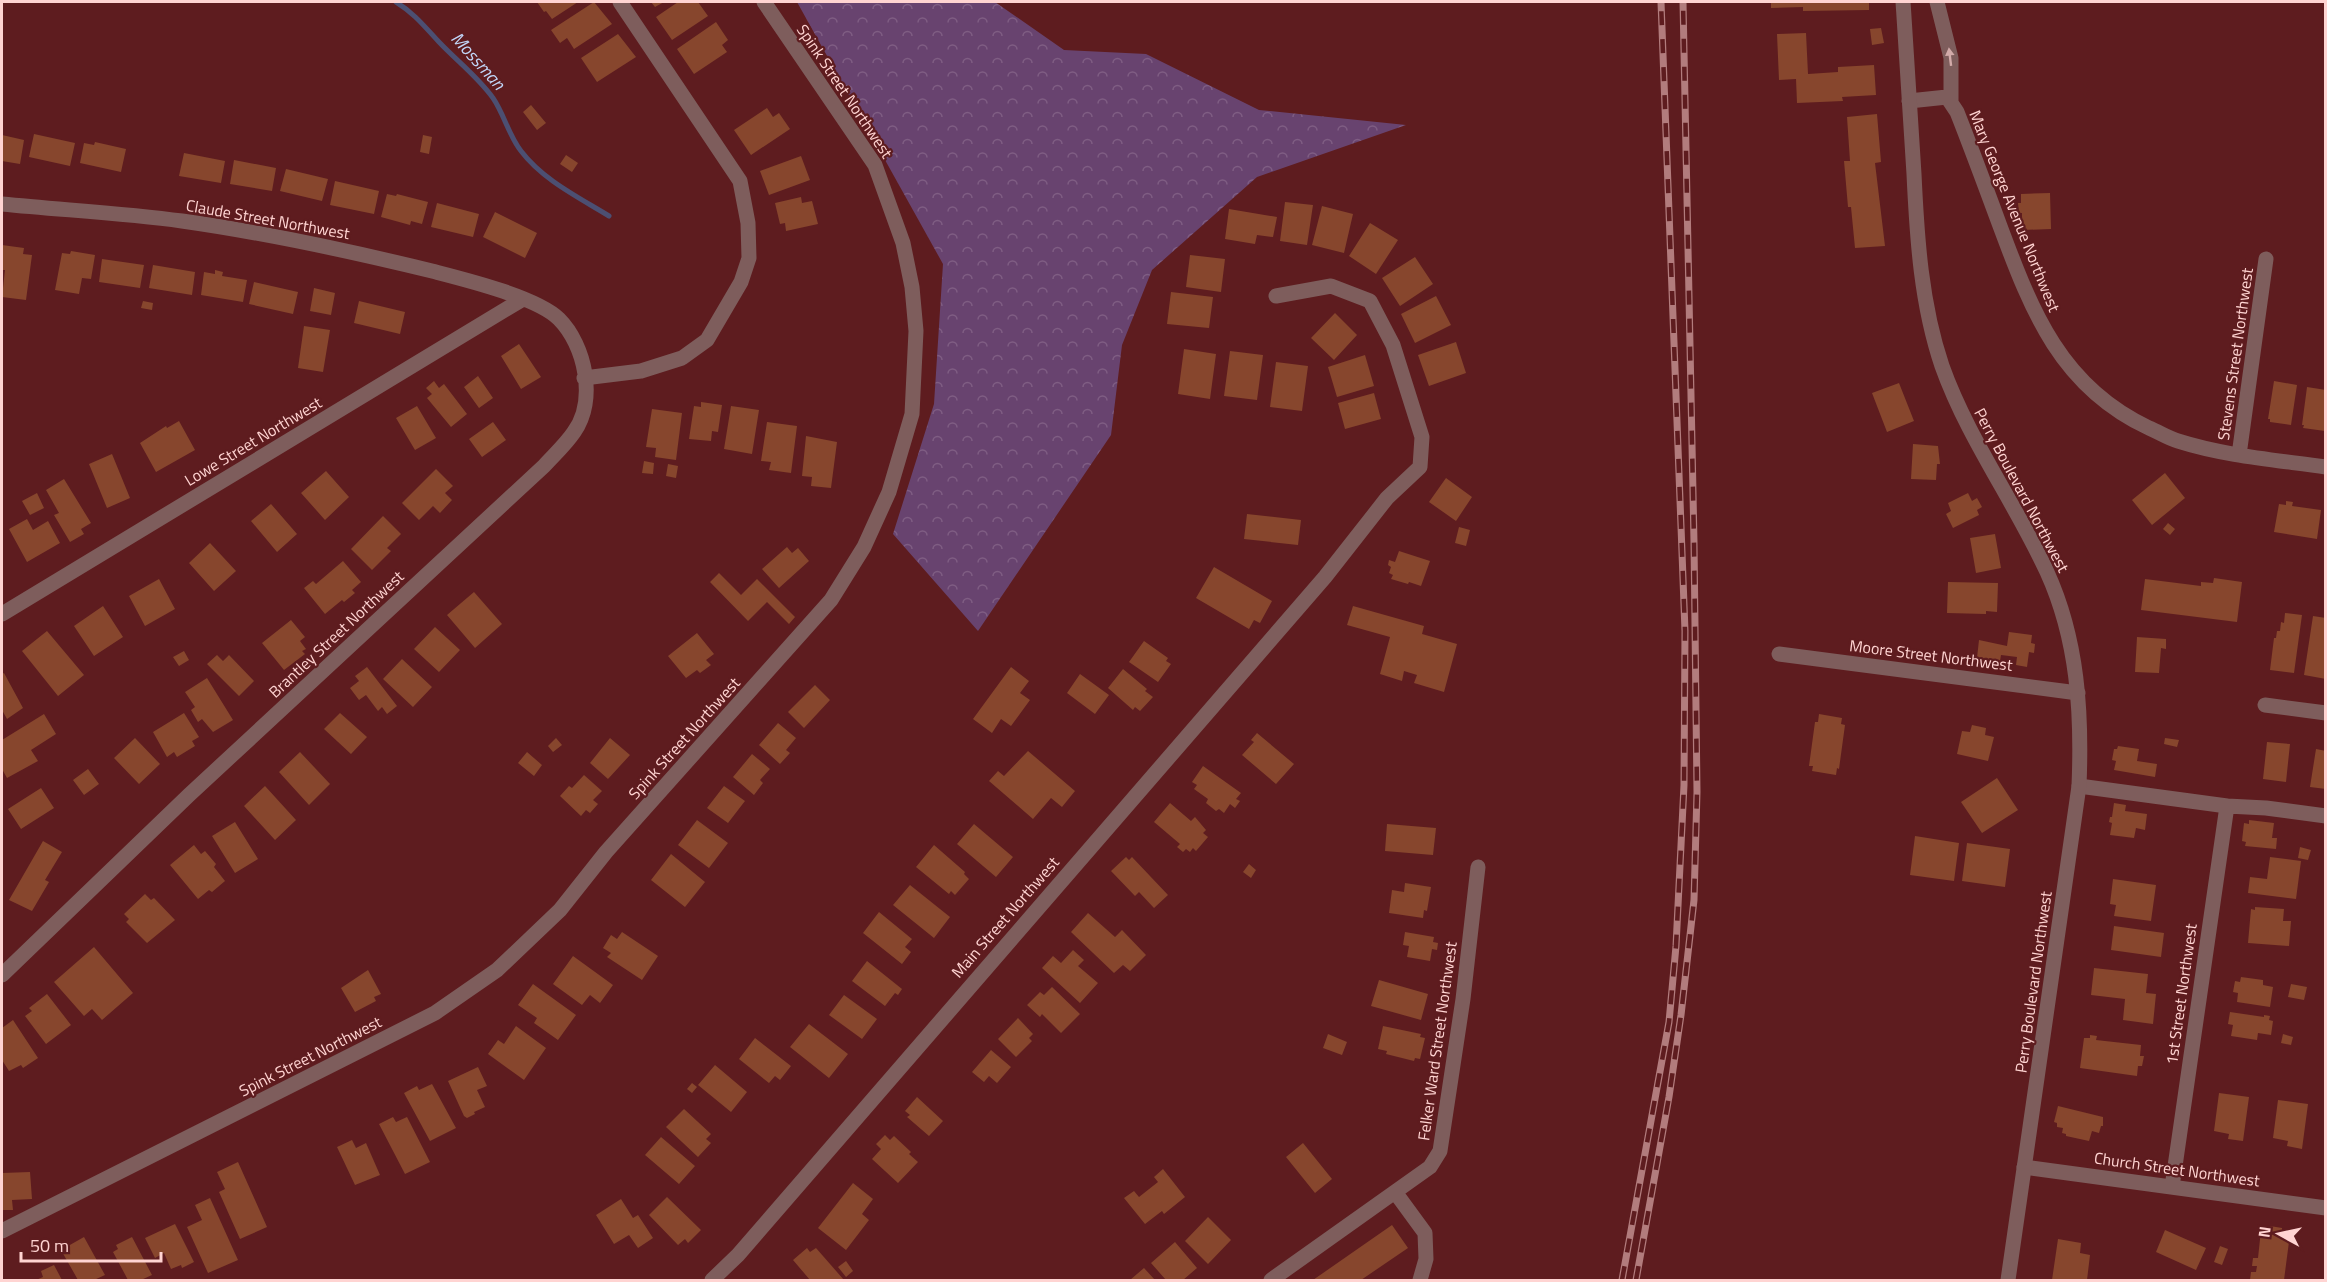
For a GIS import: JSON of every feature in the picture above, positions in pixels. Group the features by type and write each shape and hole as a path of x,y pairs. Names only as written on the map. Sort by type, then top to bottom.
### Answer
{"street":[{"path":"584,378 641,371 682,358 707,340 741,282 749,258 748,223 740,181 620,2"},
{"name":"Spink Street Northwest","path":"2,1231 435,1014 497,970 561,910 606,852 831,600 864,547 889,492 912,414 916,331 912,286 903,243 875,165 764,2"},
{"name":"Perry Boulevard Northwest","path":"1903,2 1918,248 1929,318 1961,413 2047,573 2063,617 2077,677 2081,731 2079,786 2008,1281"},
{"name":"Mary George Avenue Northwest","path":"1937,2 1951,58 1951,103"},
{"name":"Mary George Avenue Northwest","path":"1909,101 1947,97 1957,112 2020,279 2043,329 2069,367 2103,402 2177,441 2239,454 2325,467"},
{"name":"Claude Street Northwest","path":"2,204 181,221 275,236 460,278 523,298"},
{"name":"Stevens Street Northwest","path":"2239,454 2266,259"},
{"name":"Main Street Northwest","path":"712,1281 738,1255 1325,577 1388,498 1420,467 1422,437 1393,345 1370,301 1331,286 1276,296"},
{"name":"Brantley Street Northwest","path":"2,975 189,795 544,466 575,432 583,415 587,393 580,353 570,333 557,317 523,298"},
{"name":"Lowe Street Northwest","path":"2,614 523,298"},
{"name":"Moore Street Northwest","path":"1779,654 2078,693"},
{"path":"2265,705 2325,713"},
{"path":"2079,786 2227,806 2266,808 2325,816"},
{"name":"1st Street Northwest","path":"2172,1187 2227,806"},
{"name":"Felker Ward Street Northwest","path":"1271,1281 1430,1167 1440,1151 1463,999 1478,867"},
{"name":"Church Street Northwest","path":"2024,1167 2325,1208"},
{"path":"1395,1192 1425,1233 1426,1259 1420,1281"}],"green space":[{"path":"797,2 995,2 1064,50 1146,54 1259,110 1406,125 1257,177 1152,270 1122,345 1111,435 978,631 893,534 934,404 943,264"}],"building":[{"path":"537,2 578,2 552,19"},
{"path":"594,2 612,24 574,49 567,38 560,43 551,30"},
{"path":"651,2 664,2 655,7"},
{"path":"678,2 698,2 708,16 672,40 656,17"},
{"path":"1771,2 1869,2 1869,10 1803,11 1803,7 1771,8"},
{"path":"716,22 728,40 722,45 727,52 694,74 677,49"},
{"path":"1881,28 1884,43 1872,45 1870,29"},
{"path":"1806,33 1808,74 1838,72 1838,67 1874,65 1876,95 1842,97 1843,101 1797,103 1796,79 1779,80 1777,34"},
{"path":"618,34 636,57 597,82 581,58"},
{"path":"531,105 546,123 537,130 523,112"},
{"path":"767,108 773,117 779,113 790,129 751,155 734,130"},
{"path":"1877,114 1881,162 1875,163 1885,246 1855,248 1851,207 1848,207 1844,161 1850,161 1847,117"},
{"path":"34,134 75,143 70,166 29,157"},
{"path":"2,135 24,140 20,164 2,161"},
{"path":"423,135 432,137 429,154 420,152"},
{"path":"95,142 126,149 121,172 80,163 84,143 94,145"},
{"path":"184,153 225,161 221,183 179,176"},
{"path":"566,155 578,163 572,172 560,164"},
{"path":"801,156 810,180 769,195 760,171"},
{"path":"234,160 276,168 272,191 230,184"},
{"path":"286,169 328,179 322,201 280,191"},
{"path":"335,181 379,191 374,214 330,205"},
{"path":"2050,193 2051,229 2022,230 2022,213 2019,213 2018,203 2021,203 2021,194"},
{"path":"387,194 396,196 397,194 428,202 422,224 411,221 410,225 381,217"},
{"path":"801,197 802,203 812,201 818,224 786,231 785,223 780,224 775,203"},
{"path":"1285,202 1313,205 1307,245 1280,241"},
{"path":"437,203 479,214 473,237 431,227"},
{"path":"1322,206 1353,214 1344,253 1312,245"},
{"path":"1229,209 1277,217 1273,237 1257,235 1255,244 1225,239"},
{"path":"495,212 537,233 525,258 483,237"},
{"path":"1370,223 1398,240 1376,274 1349,256"},
{"path":"2,245 24,248 23,254 32,255 26,300 2,297 5,270 2,270"},
{"path":"71,251 95,255 91,279 82,278 79,294 55,290 62,253 70,254"},
{"path":"1190,255 1225,259 1221,292 1186,287"},
{"path":"1415,257 1433,284 1400,306 1382,278"},
{"path":"102,259 144,265 140,288 99,282"},
{"path":"153,265 195,272 192,295 149,288"},
{"path":"215,270 223,272 222,276 247,280 243,302 201,295 204,272 215,274"},
{"path":"254,282 298,292 293,314 249,304"},
{"path":"314,288 335,293 331,315 310,311"},
{"path":"1171,292 1213,297 1209,328 1167,324"},
{"path":"1436,296 1451,325 1415,343 1401,314"},
{"path":"143,301 153,303 152,310 141,308"},
{"path":"359,301 405,312 400,334 354,323"},
{"path":"1335,313 1357,335 1334,360 1311,338"},
{"path":"304,326 330,330 323,372 298,368"},
{"path":"1456,342 1466,373 1429,386 1418,355"},
{"path":"519,344 541,377 521,389 501,356"},
{"path":"1184,349 1216,354 1210,399 1178,394"},
{"path":"1230,351 1263,355 1257,400 1224,396"},
{"path":"1365,355 1374,386 1337,397 1328,367"},
{"path":"1276,362 1308,366 1302,411 1270,407"},
{"path":"478,376 493,398 479,408 464,387"},
{"path":"434,381 439,388 444,384 467,414 451,427 427,398 432,394 426,388"},
{"path":"2274,381 2297,385 2291,425 2270,422 2268,419"},
{"path":"1899,383 1914,421 1887,432 1872,393"},
{"path":"2307,387 2326,390 2325,431 2303,428"},
{"path":"1374,393 1381,419 1345,429 1338,403"},
{"path":"701,402 722,405 718,432 712,431 711,441 689,439 694,406 701,407"},
{"path":"417,406 436,438 415,450 396,418"},
{"path":"731,406 759,410 752,454 724,449"},
{"path":"652,409 682,413 676,460 655,457 656,448 646,447"},
{"path":"179,421 195,450 156,472 140,443 166,426 167,428"},
{"path":"493,422 506,440 482,457 469,439"},
{"path":"767,422 797,426 791,473 769,470 771,462 761,461"},
{"path":"806,436 837,442 831,488 811,486 812,477 802,476"},
{"path":"1913,444 1938,446 1940,464 1937,464 1936,480 1911,479"},
{"path":"112,454 130,498 107,508 89,464"},
{"path":"644,461 654,463 653,474 642,473"},
{"path":"668,464 678,466 676,478 666,476"},
{"path":"436,469 453,486 445,493 452,500 440,513 433,506 419,520 402,503"},
{"path":"326,471 349,497 325,520 301,493"},
{"path":"2165,473 2185,498 2152,525 2132,500"},
{"path":"1446,478 1472,497 1456,521 1429,502"},
{"path":"64,479 91,523 81,529 84,534 70,542 54,515 59,513 46,490"},
{"path":"37,493 44,508 30,515 22,501"},
{"path":"1968,493 1972,501 1977,498 1982,507 1977,510 1979,515 1953,528 1946,514 1951,511 1948,503"},
{"path":"2286,501 2293,502 2292,506 2321,510 2317,539 2274,532 2279,504 2286,505"},
{"path":"271,504 297,534 277,552 251,521"},
{"path":"1247,514 1301,520 1298,545 1244,539"},
{"path":"383,516 401,534 387,548 391,551 372,570 351,549"},
{"path":"27,519 33,530 48,521 60,543 27,562 9,529"},
{"path":"2168,523 2175,529 2170,535 2163,529"},
{"path":"1459,527 1470,530 1466,546 1455,543"},
{"path":"1995,534 2001,568 1976,573 1970,538"},
{"path":"210,543 236,571 214,591 189,563"},
{"path":"787,547 792,553 798,548 809,561 779,588 762,569"},
{"path":"1399,551 1430,561 1421,586 1391,579 1393,575 1389,573 1391,567 1388,565 1389,560 1395,562"},
{"path":"343,561 361,582 352,590 355,593 325,614 304,588 313,581 316,584"},
{"path":"1214,567 1272,601 1260,623 1254,620 1249,629 1196,598"},
{"path":"719,573 741,595 757,579 795,617 789,624 767,602 748,621 710,582"},
{"path":"2214,578 2242,582 2237,622 2141,610 2145,579 2201,586 2201,582 2213,583"},
{"path":"159,579 175,609 145,626 129,596"},
{"path":"1948,582 1998,583 1997,612 1947,613"},
{"path":"474,592 502,624 475,648 447,615"},
{"path":"103,606 123,637 94,656 74,626"},
{"path":"1353,606 1424,626 1422,634 1457,644 1444,692 1414,683 1417,675 1404,671 1402,681 1380,674 1390,637 1347,625"},
{"path":"2285,613 2302,615 2294,673 2270,670 2274,638 2276,638 2277,631 2280,631 2281,622 2284,623"},
{"path":"2313,616 2326,618 2326,679 2304,675"},
{"path":"291,620 305,637 300,641 306,649 302,651 305,654 284,670 262,643"},
{"path":"435,627 460,650 439,672 414,649"},
{"path":"47,631 84,675 58,696 22,651"},
{"path":"2009,632 2032,635 2031,643 2035,644 2034,653 2029,652 2027,667 2016,665 2017,657 2001,655 2000,661 1977,658 1979,640 2007,646"},
{"path":"697,633 714,654 706,660 711,665 700,673 697,670 686,678 668,656"},
{"path":"2137,637 2166,639 2166,649 2161,648 2159,673 2135,672"},
{"path":"1144,641 1168,658 1166,661 1171,664 1158,682 1129,662"},
{"path":"184,651 189,660 179,666 173,657"},
{"path":"217,655 223,661 229,655 254,681 239,696 207,664"},
{"path":"402,659 432,687 413,707 383,679"},
{"path":"367,667 397,706 387,714 382,707 378,711 366,695 359,700 350,688 359,681 355,676"},
{"path":"1011,667 1029,681 1020,693 1030,700 1011,726 1001,719 992,733 973,719"},
{"path":"1123,669 1153,697 1140,711 1135,707 1133,710 1108,688"},
{"path":"4,673 23,708 7,719 2,710 2,674"},
{"path":"1080,674 1109,695 1095,714 1067,693"},
{"path":"207,678 233,720 213,732 202,719 198,722 191,710 195,707 185,692"},
{"path":"815,685 830,700 804,728 788,712"},
{"path":"184,713 199,737 192,741 195,746 177,757 174,752 167,757 153,732"},
{"path":"340,713 367,737 351,754 324,729"},
{"path":"44,714 56,734 31,750 38,761 7,778 2,769 2,740"},
{"path":"1819,714 1842,718 1841,724 1845,725 1839,769 1837,768 1836,775 1812,771 1813,766 1809,766 1815,722 1818,722"},
{"path":"778,723 796,738 786,750 790,753 780,764 759,745"},
{"path":"1972,725 1986,728 1985,735 1994,737 1988,761 1957,754 1962,731 1970,732"},
{"path":"1257,733 1294,764 1276,784 1242,755 1254,742 1251,740"},
{"path":"135,738 160,764 139,784 114,758"},
{"path":"556,738 562,745 553,752 548,746"},
{"path":"610,738 630,755 608,779 590,763"},
{"path":"2165,738 2179,740 2177,747 2164,744"},
{"path":"2267,742 2290,744 2286,782 2263,779"},
{"path":"2118,746 2139,749 2137,761 2157,764 2155,777 2114,770 2116,761 2112,760 2114,749"},
{"path":"2316,749 2326,751 2326,789 2310,787"},
{"path":"1028,751 1075,791 1062,807 1051,798 1033,819 989,781 998,771 1004,776"},
{"path":"300,752 330,784 309,805 279,772"},
{"path":"527,752 542,765 534,776 518,763"},
{"path":"752,754 770,769 760,780 763,783 754,795 733,777"},
{"path":"1203,766 1241,793 1236,799 1240,801 1235,808 1230,804 1224,813 1219,809 1216,811 1206,803 1208,799 1194,789 1197,785 1192,782"},
{"path":"88,769 99,784 84,795 73,780"},
{"path":"584,775 602,791 593,800 598,804 590,813 586,810 581,816 560,796 569,786 572,788"},
{"path":"1997,778 2018,810 1982,833 1961,802"},
{"path":"265,786 296,820 275,840 244,806"},
{"path":"724,786 745,801 728,823 707,808"},
{"path":"41,788 54,808 21,829 8,809"},
{"path":"1170,803 1191,821 1195,817 1206,830 1203,833 1208,837 1196,851 1193,848 1190,852 1186,849 1183,852 1177,847 1180,844 1154,822"},
{"path":"2114,803 2126,805 2125,811 2147,814 2145,830 2136,828 2134,838 2110,835 2112,823 2109,822"},
{"path":"697,820 728,843 709,868 678,845"},
{"path":"2249,820 2274,823 2272,838 2277,838 2276,849 2245,846 2246,842 2242,841 2244,823 2249,824"},
{"path":"235,822 258,859 235,873 212,836"},
{"path":"974,824 1013,857 996,877 957,844"},
{"path":"1387,824 1436,828 1433,855 1385,851"},
{"path":"1915,836 1959,843 1954,881 1910,875"},
{"path":"43,841 62,852 45,880 49,882 32,911 9,900"},
{"path":"1967,843 2010,849 2005,887 1962,881"},
{"path":"194,845 201,854 205,851 216,864 214,867 225,881 212,892 209,890 198,899 170,865"},
{"path":"934,845 965,872 964,874 969,879 955,895 951,891 949,894 916,867"},
{"path":"2300,847 2311,850 2308,860 2298,858"},
{"path":"671,854 705,882 685,907 651,880"},
{"path":"1126,857 1129,860 1132,857 1168,895 1154,908 1139,892 1135,896 1111,871"},
{"path":"2270,857 2301,861 2296,899 2248,893 2250,877 2267,879"},
{"path":"1249,864 1256,870 1251,878 1243,872"},
{"path":"2113,879 2156,885 2151,921 2114,916 2116,905 2110,904"},
{"path":"1405,883 1431,887 1427,911 1424,910 1423,918 1389,913 1392,890 1404,892"},
{"path":"910,885 950,917 934,938 893,905"},
{"path":"145,894 151,900 154,898 175,920 147,943 126,922 129,919 124,914"},
{"path":"2255,907 2284,909 2283,921 2291,921 2289,946 2248,943 2251,909 2255,910"},
{"path":"879,912 912,939 905,947 911,952 902,964 863,933"},
{"path":"1088,913 1115,937 1122,930 1146,955 1130,971 1123,965 1114,973 1071,932"},
{"path":"2114,926 2164,933 2161,957 2111,950"},
{"path":"622,932 658,956 642,980 607,957 611,953 603,948 611,935 617,939"},
{"path":"1405,932 1434,937 1433,942 1438,943 1437,950 1432,949 1430,961 1407,957 1409,946 1403,945"},
{"path":"94,947 133,993 102,1020 92,1009 84,1016 54,982"},
{"path":"1073,950 1084,960 1078,966 1098,983 1080,1003 1042,968 1053,956 1061,963"},
{"path":"573,956 613,985 600,1003 590,995 582,1005 553,984"},
{"path":"867,961 902,989 898,995 895,993 885,1006 852,981"},
{"path":"2094,968 2148,974 2146,993 2156,994 2153,1024 2123,1020 2125,999 2091,995"},
{"path":"368,970 381,994 374,997 376,1001 355,1012 341,988"},
{"path":"2241,977 2263,980 2263,985 2273,987 2270,1007 2237,1002 2238,993 2233,992 2235,981 2240,982"},
{"path":"1379,980 1428,994 1421,1020 1371,1006"},
{"path":"533,984 576,1015 558,1040 534,1023 537,1018 518,1005"},
{"path":"2291,984 2307,987 2304,1000 2288,997"},
{"path":"1052,987 1080,1014 1061,1033 1042,1014 1040,1017 1027,1005 1040,992 1044,995"},
{"path":"47,994 71,1025 46,1044 25,1016 32,1011 29,1008"},
{"path":"844,995 877,1019 862,1039 829,1015"},
{"path":"2230,1012 2270,1016 2269,1020 2273,1021 2271,1035 2258,1033 2257,1040 2231,1036 2233,1025 2228,1024"},
{"path":"1018,1018 1033,1034 1029,1038 1032,1041 1016,1057 998,1039"},
{"path":"13,1020 38,1058 23,1068 21,1065 9,1071 2,1060 2,1028"},
{"path":"809,1024 848,1054 829,1078 790,1047"},
{"path":"516,1026 546,1048 524,1080 488,1054 498,1040 504,1044"},
{"path":"1383,1026 1421,1034 1420,1037 1425,1038 1420,1059 1415,1058 1414,1061 1386,1054 1387,1051 1378,1049"},
{"path":"1328,1034 1347,1042 1342,1055 1323,1048"},
{"path":"2283,1034 2293,1037 2291,1045 2281,1043"},
{"path":"2090,1035 2097,1036 2096,1040 2141,1045 2140,1056 2144,1056 2142,1066 2138,1066 2137,1076 2080,1068 2084,1038 2090,1038"},
{"path":"755,1038 791,1066 780,1080 775,1076 769,1083 739,1059"},
{"path":"991,1050 1011,1067 997,1083 989,1076 984,1082 972,1072"},
{"path":"715,1065 747,1092 731,1112 698,1085"},
{"path":"478,1067 487,1086 477,1090 485,1107 467,1118 448,1081"},
{"path":"692,1083 697,1087 692,1093 687,1089"},
{"path":"432,1084 456,1128 430,1141 404,1093 417,1086 419,1090"},
{"path":"2219,1093 2249,1097 2243,1141 2228,1139 2229,1134 2214,1131"},
{"path":"917,1097 943,1121 929,1136 907,1117 910,1115 905,1111"},
{"path":"2278,1100 2308,1104 2302,1149 2287,1146 2288,1141 2273,1138"},
{"path":"2058,1106 2103,1117 2103,1126 2099,1133 2092,1131 2089,1141 2066,1136 2062,1133 2063,1128 2057,1127 2057,1123 2054,1122"},
{"path":"684,1109 711,1134 706,1139 711,1143 698,1157 666,1127"},
{"path":"393,1117 396,1122 407,1117 430,1162 405,1174 379,1124"},
{"path":"885,1135 890,1140 894,1136 918,1162 898,1183 872,1159 881,1149 876,1144"},
{"path":"661,1137 695,1166 679,1184 645,1155"},
{"path":"352,1140 356,1148 366,1143 380,1175 355,1185 337,1147"},
{"path":"1303,1143 1332,1179 1315,1193 1286,1157"},
{"path":"238,1162 267,1227 240,1239 219,1192 225,1189 217,1172"},
{"path":"1163,1169 1185,1197 1164,1214 1162,1211 1145,1224 1124,1198 1134,1191 1139,1197 1158,1182 1154,1177"},
{"path":"30,1172 32,1199 12,1200 13,1210 2,1210 2,1173"},
{"path":"853,1183 873,1199 862,1214 869,1220 846,1250 818,1228"},
{"path":"667,1197 701,1230 688,1243 685,1239 678,1245 649,1215"},
{"path":"210,1198 238,1260 208,1273 187,1227 202,1220 195,1205"},
{"path":"621,1199 633,1218 638,1215 653,1238 638,1248 629,1235 614,1244 596,1215"},
{"path":"1208,1217 1231,1240 1208,1264 1185,1241"},
{"path":"175,1224 194,1262 182,1268 181,1265 171,1269 164,1253 155,1258 145,1238"},
{"path":"1392,1225 1408,1248 1361,1280 1313,1280"},
{"path":"2270,1226 2282,1228 2282,1233 2290,1234 2284,1280 2250,1280 2251,1272 2256,1272 2257,1266 2252,1266 2253,1258 2258,1258 2261,1230 2270,1231"},
{"path":"2165,1230 2206,1248 2196,1270 2156,1252"},
{"path":"84,1237 105,1275 94,1280 78,1280 61,1250"},
{"path":"132,1237 152,1275 141,1280 128,1280 113,1252 118,1249 116,1245"},
{"path":"2058,1239 2081,1243 2080,1253 2090,1255 2087,1280 2052,1280"},
{"path":"1175,1242 1197,1268 1183,1280 1166,1280 1151,1263"},
{"path":"2220,1246 2228,1249 2222,1265 2214,1262"},
{"path":"807,1248 810,1252 816,1248 844,1280 810,1280 793,1260"},
{"path":"846,1261 853,1271 846,1277 838,1267"},
{"path":"54,1265 62,1280 36,1280 43,1277 41,1271"},
{"path":"1144,1268 1155,1280 1130,1280"}],"waterway":[{"name":"Mossman","path":"396,2 419,20 487,90 497,104 517,145 530,161 562,187 609,216"}],"railway":[{"path":"1622,1280 1669,1022 1676,946 1684,785 1685,631 1661,2"},
{"path":"1636,1280 1669,1097 1694,900 1697,792 1694,542 1683,2"}]}
